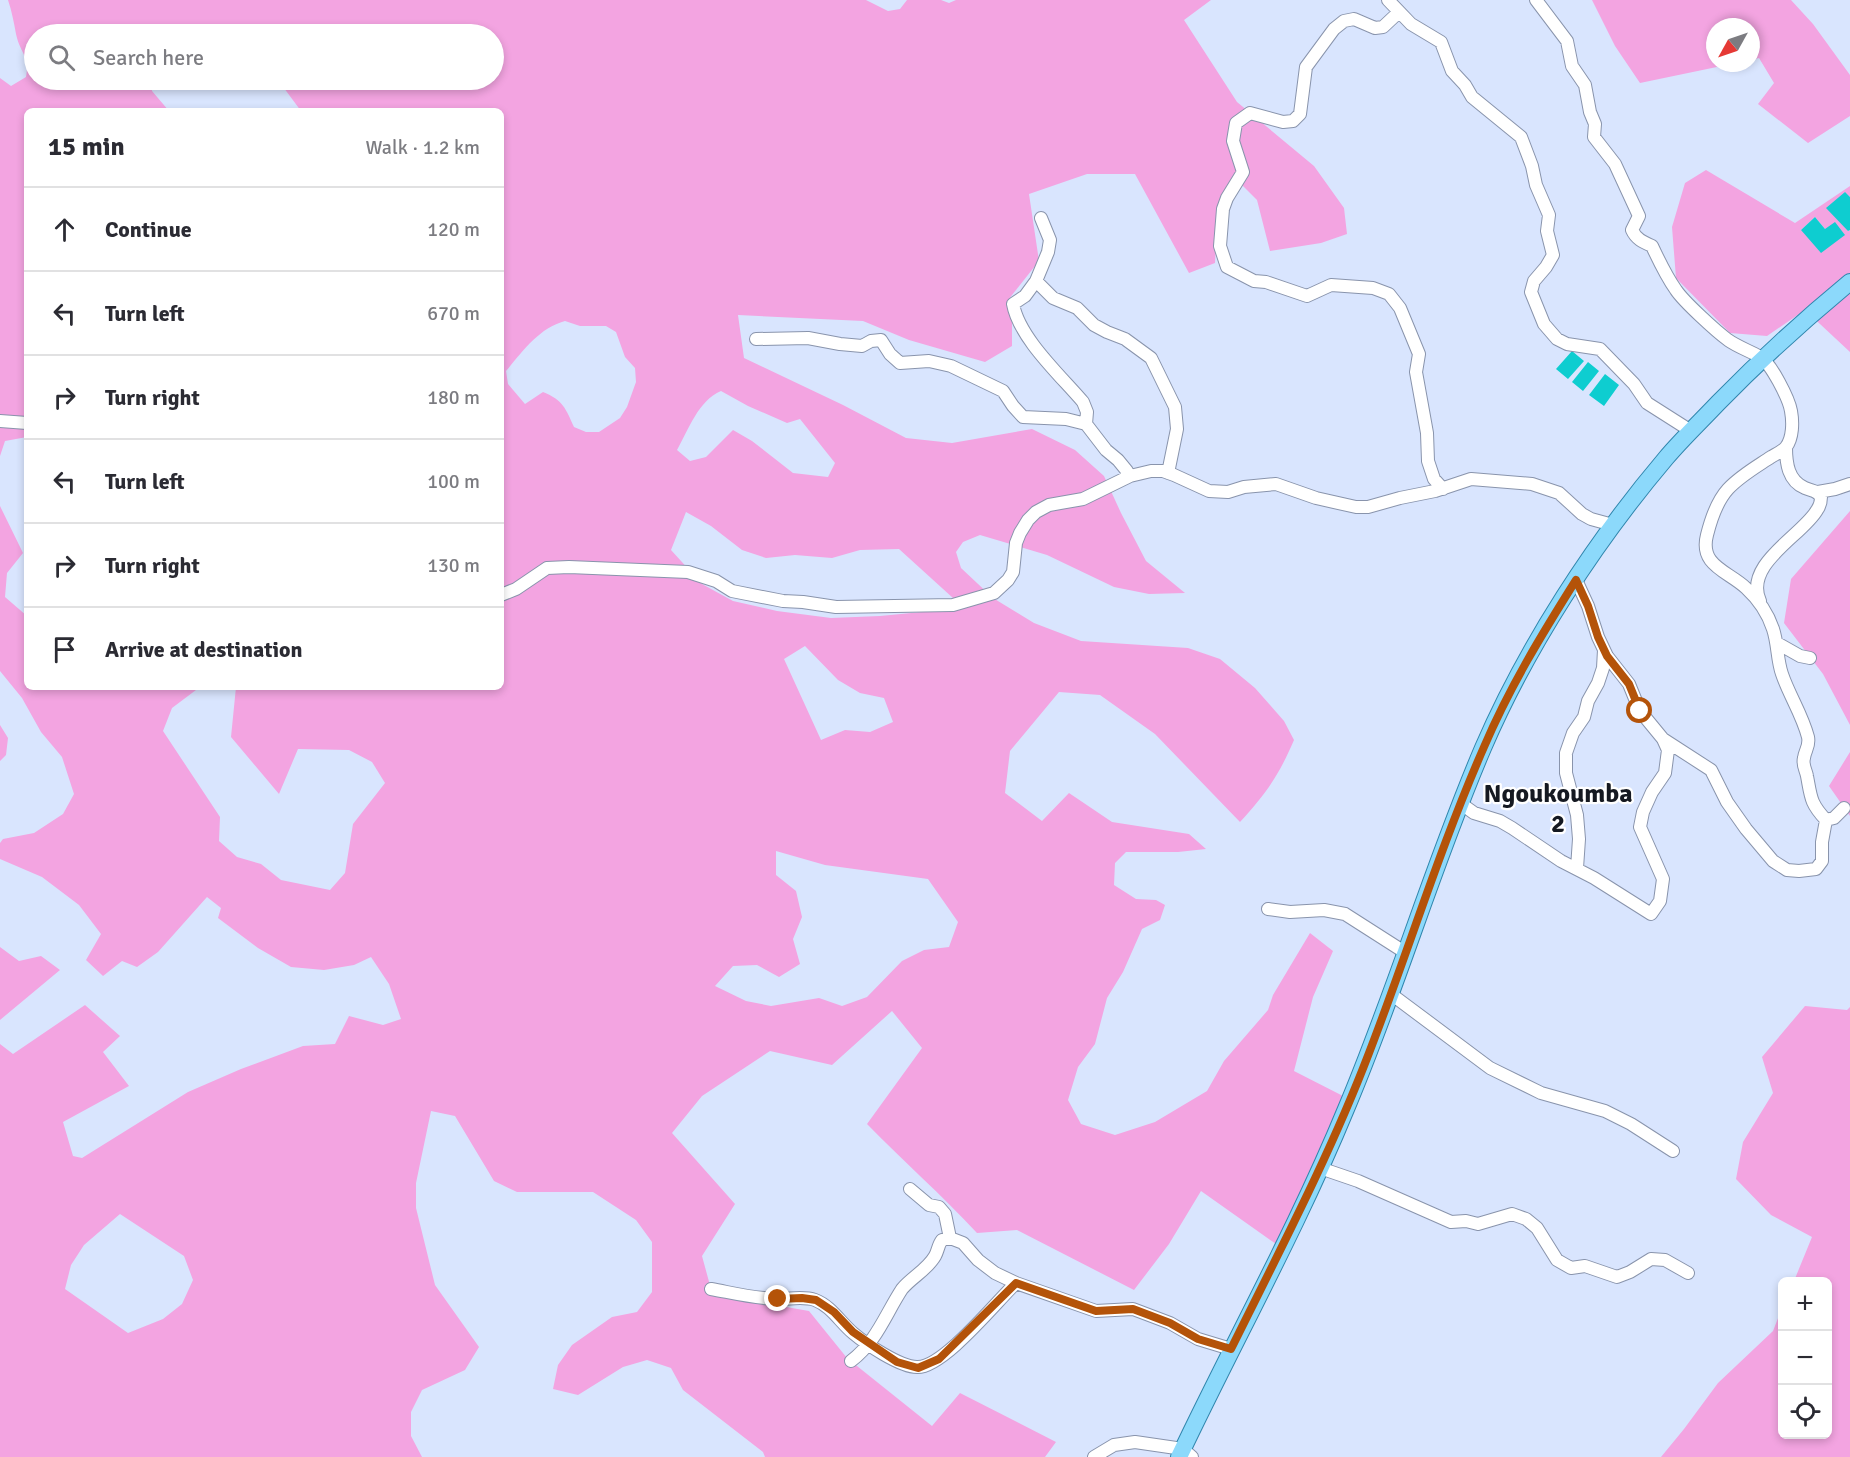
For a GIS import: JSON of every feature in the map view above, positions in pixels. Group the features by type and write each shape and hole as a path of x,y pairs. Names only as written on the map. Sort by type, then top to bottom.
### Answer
{"main road":[{"path":"1185,1454 1231,1349 1308,1186 1320,1168 1350,1101 1460,803 1484,745 1529,656 1613,525 1667,456 1763,358 1850,282"}],"street":[{"path":"1388,0 1411,24 1441,42 1452,71 1472,97 1521,138 1549,215 1547,231 1553,255 1534,281 1531,292 1544,324 1557,339 1567,344 1600,349 1634,384 1647,403 1691,431"},
{"path":"1536,0 1567,41 1572,66 1585,84 1590,112 1595,124 1594,137 1615,164 1639,216 1632,230 1634,236 1652,246 1677,292 1728,340 1763,358 1782,387 1791,411 1791,437 1786,447 1786,461 1790,475 1796,483 1818,492 1850,484"},
{"path":"1399,12 1383,27 1376,28 1354,20 1344,21 1334,29 1306,67 1300,114 1293,121 1283,122 1250,113 1236,123 1233,141 1243,172 1223,209 1220,246 1227,267 1254,281 1266,282 1307,296 1331,285 1373,288 1389,294 1400,308 1419,354 1416,372 1427,433 1428,461 1434,479 1443,489"},
{"path":"1041,218 1050,240 1036,281 1025,296 1013,304 1015,315 1034,345 1083,402 1087,412 1086,424"},
{"path":"1036,281 1053,298 1077,308 1094,325 1125,339 1151,358 1176,407 1177,429 1168,472"},
{"path":"756,339 808,339 840,345 862,346 871,341 881,340 890,354 900,363 929,362 951,366 1003,391 1023,417 1066,419 1086,424 1106,450 1118,460 1126,471 1126,478"},
{"path":"0,421 24,423"},
{"path":"1763,608 1745,586 1714,565 1705,547 1716,509 1727,490 1740,478 1786,447"},
{"path":"504,594 516,589 547,568 569,567 688,572 716,581 732,591 783,602 803,602 836,607 954,605 994,592 1008,580 1013,572 1016,543 1020,533 1036,512 1049,505 1083,499 1126,478 1151,471 1168,472 1209,491 1228,492 1244,487 1276,484 1316,498 1356,507 1368,507 1443,489 1471,479 1532,484 1559,493 1591,519 1613,525"},
{"path":"1818,492 1821,497 1817,511 1769,559 1759,577 1756,593 1773,628 1781,672 1802,717 1808,738 1809,747 1803,764 1811,800 1816,810 1826,820"},
{"path":"1460,803 1474,813 1500,821 1561,861 1577,868 1651,914 1660,901 1663,879 1640,827 1643,812 1652,792 1665,773 1668,750 1663,739 1640,711 1629,684 1607,656 1576,580"},
{"path":"1777,643 1800,656 1810,658"},
{"path":"1577,868 1579,839 1577,815 1566,773 1566,753 1573,733 1584,717 1588,702 1598,683 1603,668 1604,649"},
{"path":"1663,739 1711,770 1727,802 1746,829 1765,853 1787,870 1816,869 1822,861 1822,842 1826,820"},
{"path":"1826,820 1834,818 1844,808"},
{"path":"1268,909 1290,912 1324,910 1345,915 1406,953"},
{"path":"1391,994 1490,1068 1541,1093 1605,1111 1631,1124 1673,1151"},
{"path":"1320,1168 1358,1181 1451,1222 1466,1221 1478,1224 1512,1214 1526,1219 1537,1228 1557,1260 1572,1268 1585,1266 1617,1276 1651,1259 1665,1260 1688,1274"},
{"path":"910,1189 929,1205 939,1207 945,1214 950,1238"},
{"path":"851,1361 860,1354 883,1325 902,1290 936,1255 942,1240 950,1238 963,1243 978,1260 995,1273 1016,1283 1096,1311 1133,1309 1170,1323 1198,1339 1231,1349"},
{"path":"711,1289 778,1299 816,1300 834,1312 853,1332 868,1343 897,1362 918,1368 939,1359 1016,1283"},
{"path":"1094,1457 1114,1445 1135,1442 1185,1454"}],"shaded area":[{"path":"8,0 866,0 888,11 900,9 907,0 941,0 949,3 956,0 1211,0 1184,20 1237,102 1314,166 1344,208 1347,234 1321,243 1270,251 1257,200 1233,176 1218,206 1215,263 1189,273 1135,174 1087,174 1029,194 1039,261 1008,300 1012,323 1012,346 985,362 909,340 863,321 738,315 744,358 906,438 952,443 1032,429 1075,450 1104,476 1146,561 1185,593 1149,594 1114,587 1047,555 980,535 963,542 956,552 961,568 993,598 1034,623 1081,641 1188,648 1220,659 1255,688 1284,721 1294,740 1271,784 1240,822 1155,734 1100,695 1059,692 1010,751 1005,793 1042,821 1069,793 1112,822 1189,834 1206,849 1178,852 1126,852 1115,863 1114,885 1136,899 1156,900 1165,905 1160,920 1142,929 1123,972 1107,998 1095,1044 1078,1067 1068,1100 1081,1124 1115,1135 1155,1122 1207,1091 1224,1061 1268,1010 1273,995 1310,933 1333,951 1313,997 1294,1071 1343,1096 1320,1152 1276,1244 1201,1191 1169,1244 1134,1290 1017,1230 977,1233 867,1124 922,1048 892,1011 832,1065 770,1051 702,1096 672,1133 735,1204 702,1256 711,1289 723,1296 809,1311 847,1358 932,1426 960,1393 1056,1442 1045,1457 765,1457 763,1452 683,1390 671,1368 647,1360 623,1367 578,1395 553,1389 558,1365 572,1345 612,1317 637,1312 652,1292 652,1242 636,1220 593,1192 517,1192 494,1181 455,1116 431,1111 416,1183 416,1208 435,1285 479,1347 465,1370 422,1390 411,1412 411,1436 422,1457 0,1457 0,1044 13,1054 85,1005 120,1036 103,1052 129,1086 63,1122 73,1156 82,1158 188,1092 303,1046 335,1044 349,1016 383,1025 401,1019 389,984 371,957 354,965 324,970 291,967 258,948 218,918 221,908 207,897 158,952 137,967 122,961 103,976 86,960 101,934 79,905 42,877 0,859 0,843 3,839 34,833 63,814 74,794 62,757 41,732 22,698 0,671 0,506 23,553 7,573 5,597 24,613 24,690 196,690 172,708 163,731 220,817 219,841 237,857 261,864 281,880 330,890 345,873 353,824 385,783 372,762 349,750 298,749 279,794 231,737 236,690 504,690 504,108 299,108 285,90 504,90 504,24 24,24 24,54","holes":["565,321 580,326 606,326 616,332 625,357 635,368 636,382 627,407 620,418 599,432 586,432 574,427 563,406 555,398 543,392 525,404 508,384 506,371 525,348 547,329","721,391 787,423 800,419 835,463 828,477 793,473 752,441 733,430 706,457 690,461 677,450 695,416 706,401","686,512 711,526 742,550 766,558 795,555 832,558 860,550 899,549 964,608 831,618 777,611 733,601 702,584 671,550","805,646 838,680 860,693 884,698 893,722 870,732 845,730 821,740 784,659","776,851 825,865 928,879 958,922 949,947 924,950 902,961 867,997 842,1006 819,998 771,1006 746,1001 715,986 733,966 757,965 779,977 800,964 793,939 802,917 796,891 776,875","120,1214 184,1256 193,1280 182,1304 163,1319 128,1333 65,1289 71,1265 84,1245"]},
{"path":"1592,0 1791,0 1813,24 1850,75 1850,116 1808,143 1758,104 1774,83 1760,60 1760,18 1706,18 1706,69 1640,83 1615,46"},
{"path":"0,78 11,86 24,78 24,90 152,90 166,108 24,108 24,438 5,441 0,456"},
{"path":"1706,170 1795,223 1850,186 1850,197 1844,192 1848,231 1850,230 1850,352 1805,310 1767,336 1730,333 1676,278 1672,227 1685,183","holes":["1815,217 1825,229 1801,230"]},
{"path":"1845,192 1850,197 1850,230 1848,231 1826,208"},
{"path":"1815,217 1825,229 1835,222 1845,235 1821,253 1801,230"},
{"path":"1572,351 1584,361 1568,379 1556,369"},
{"path":"1588,362 1599,371 1583,391 1572,382"},
{"path":"1605,374 1619,385 1604,406 1589,395"},
{"path":"1850,511 1850,725 1823,674 1784,623 1791,579"},
{"path":"0,725 8,738 6,755 0,761"},
{"path":"1850,752 1850,816 1829,786"},
{"path":"0,947 19,961 41,956 60,970 0,1020"},
{"path":"1805,1006 1847,1010 1850,1007 1850,1457 1661,1457 1718,1383 1773,1331 1778,1318 1778,1439 1832,1439 1832,1277 1796,1277 1812,1237 1771,1215 1736,1179 1743,1142 1773,1093 1762,1057"}],"district":[{"name":"Ngoukoumba 2","path":"1558,808"}],"route":[{"path":"778,1299 816,1300 834,1312 853,1332 897,1362 918,1368 939,1359 1016,1283 1096,1311 1133,1309 1170,1323 1198,1339 1231,1349 1346,1111 1460,803 1484,745 1529,656 1576,580 1607,656 1629,684 1640,711"}]}
